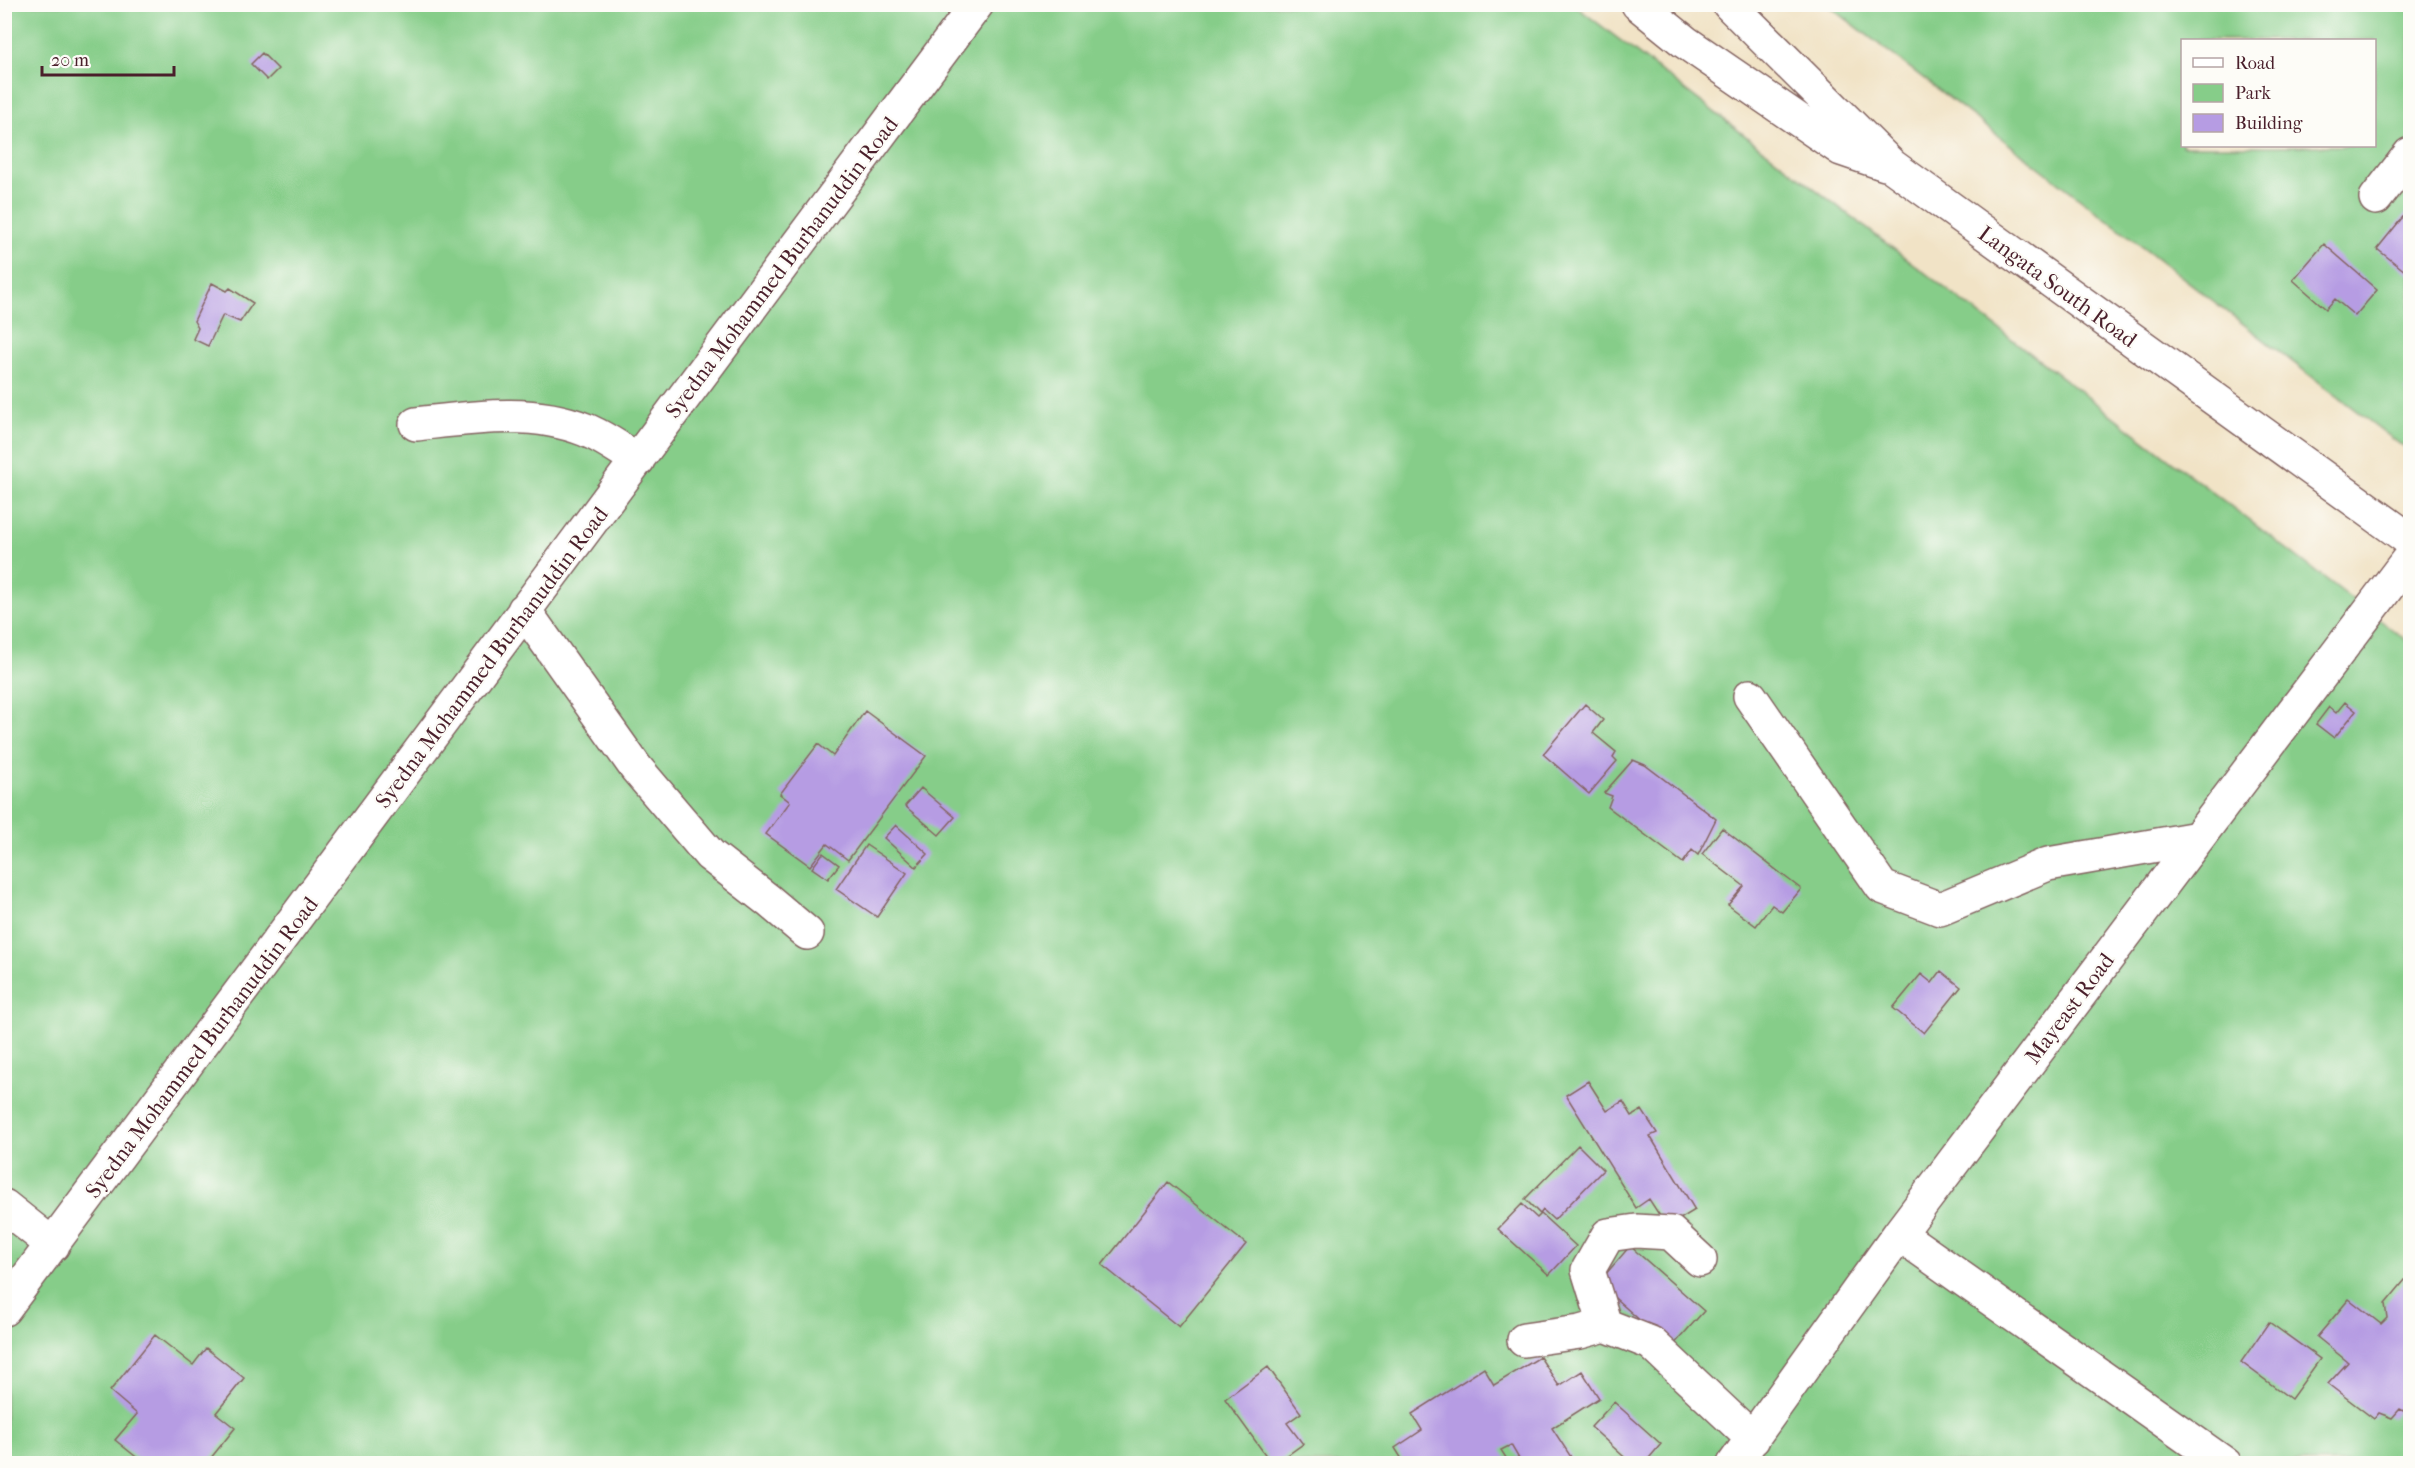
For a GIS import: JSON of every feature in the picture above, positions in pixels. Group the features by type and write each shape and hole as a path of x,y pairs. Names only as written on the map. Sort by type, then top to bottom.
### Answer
{"street":[{"name":"Syedna Mohammed Burhanuddin Road","path":"4,1309 977,4"},
{"path":"1638,4 1685,42 1840,149 1892,166"},
{"name":"Langata South Road","path":"1729,4 1892,166 2410,540"},
{"path":"2376,198 2410,154"},
{"path":"416,424 481,418 552,419 586,430 638,460"},
{"name":"Mayeast Road","path":"1744,1451 1899,1234 2410,557"},
{"path":"525,610 636,768 710,855 807,933"},
{"path":"1750,696 1882,887 1941,909 2048,864 2198,838"},
{"path":"4,1206 53,1245"},
{"path":"1605,1326 1588,1270 1608,1235 1636,1231 1671,1233 1700,1260"},
{"path":"1899,1234 2225,1464"},
{"path":"1524,1340 1605,1326 1651,1342 1744,1451"}],"green space":[{"path":"5,5 1574,5 2410,643 2410,1463 5,1464"},
{"path":"1828,5 2410,5 2410,452"}],"building":[{"path":"262,53 278,69 267,80 251,64"},
{"path":"2406,213 2410,217 2410,275 2377,249"},
{"path":"2324,244 2377,290 2355,316 2335,299 2326,309 2293,280"},
{"path":"212,283 227,291 230,288 253,303 240,322 223,315 208,346 193,339 198,328 194,321"},
{"path":"2410,382 2410,396 2404,391"},
{"path":"2345,702 2356,711 2334,738 2316,724 2329,707 2336,713"},
{"path":"1585,704 1603,720 1593,733 1616,752 1613,757 1617,761 1589,794 1543,754"},
{"path":"865,711 926,756 848,860 827,844 810,866 766,834 790,802 780,794 818,744 833,756"},
{"path":"1633,760 1645,765 1716,819 1698,855 1692,850 1683,863 1608,807 1612,796 1604,793"},
{"path":"921,788 955,817 939,835 905,806"},
{"path":"896,825 928,854 916,867 884,838"},
{"path":"1722,828 1801,889 1782,912 1772,905 1756,926 1728,905 1744,886 1702,854"},
{"path":"866,845 907,873 877,917 836,889"},
{"path":"823,853 839,865 828,879 812,868"},
{"path":"1941,971 1961,987 1924,1033 1893,1008 1921,974 1932,983"},
{"path":"1588,1081 1607,1111 1623,1101 1632,1116 1642,1110 1657,1133 1650,1136 1695,1210 1667,1227 1649,1199 1636,1208 1566,1095"},
{"path":"1578,1145 1603,1170 1554,1220 1543,1210 1540,1214 1525,1199"},
{"path":"1168,1182 1246,1244 1179,1327 1102,1265"},
{"path":"1522,1204 1537,1218 1541,1214 1576,1246 1549,1275 1498,1229"},
{"path":"1630,1246 1704,1311 1671,1348 1598,1283"},
{"path":"2410,1274 2410,1415 2400,1409 2392,1418 2379,1413 2374,1419 2328,1384 2348,1362 2317,1337 2349,1299 2381,1324 2387,1318 2385,1304"},
{"path":"2269,1322 2320,1359 2291,1399 2241,1362"},
{"path":"155,1335 193,1365 206,1348 244,1378 216,1413 235,1428 206,1464 145,1464 115,1440 137,1414 110,1391"},
{"path":"1540,1357 1559,1386 1582,1371 1599,1398 1552,1428 1571,1457 1561,1464 1522,1464 1511,1445 1501,1450 1510,1464 1405,1464 1395,1448 1422,1430 1412,1414 1484,1368 1494,1385"},
{"path":"1268,1367 1301,1413 1287,1423 1303,1444 1275,1464 1272,1464 1225,1399"},
{"path":"1614,1402 1661,1444 1644,1464 1632,1464 1591,1427"}]}
